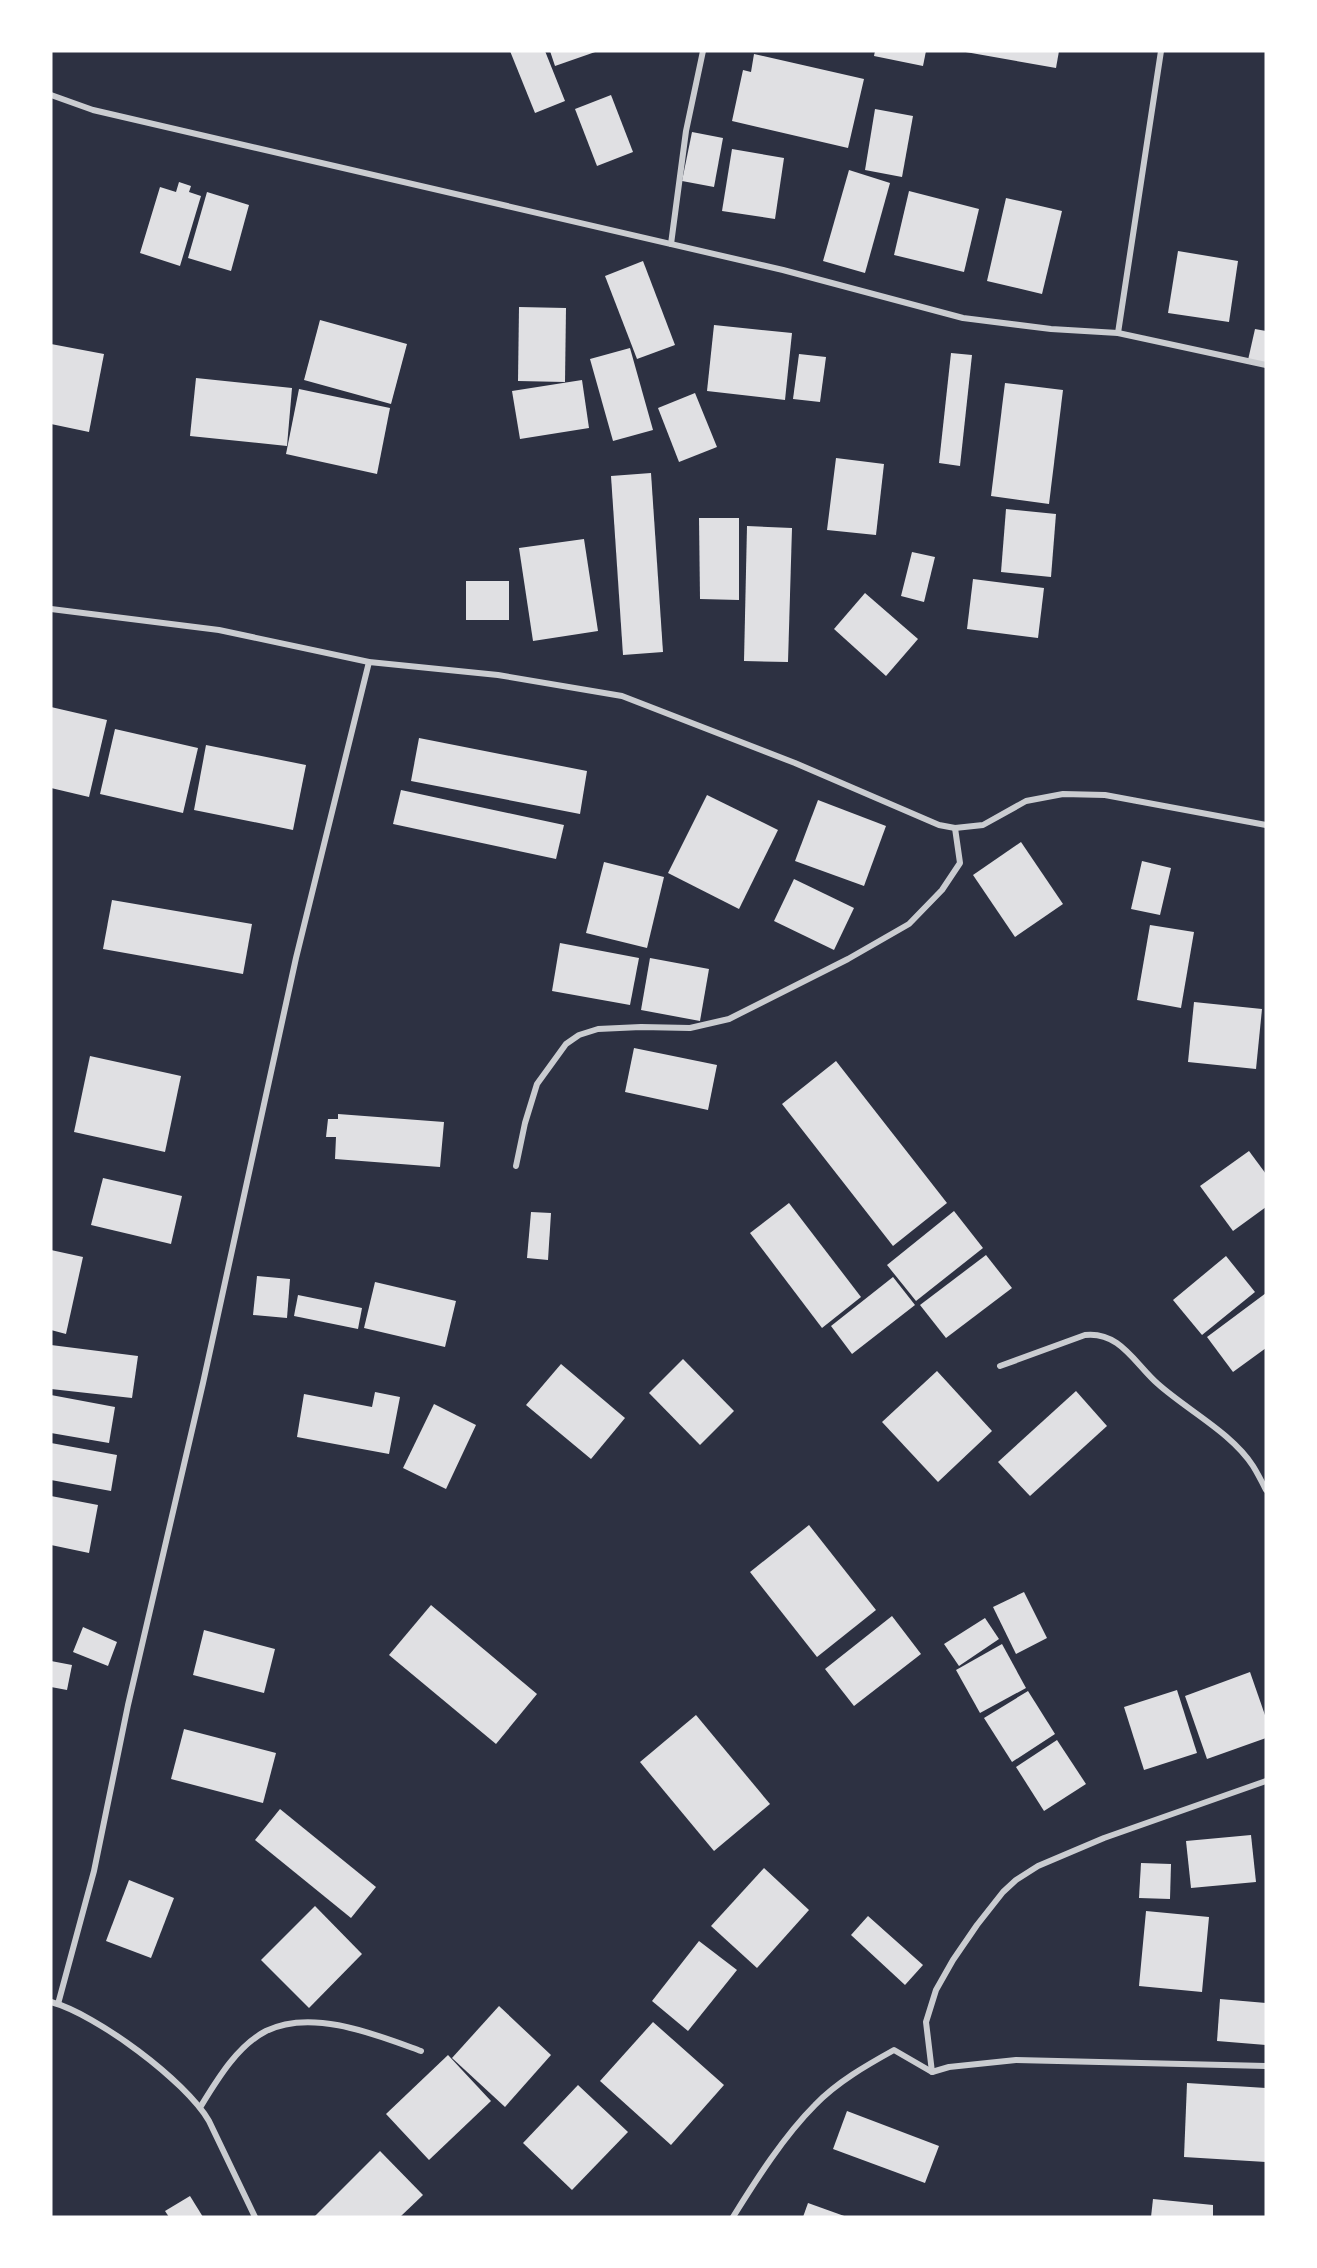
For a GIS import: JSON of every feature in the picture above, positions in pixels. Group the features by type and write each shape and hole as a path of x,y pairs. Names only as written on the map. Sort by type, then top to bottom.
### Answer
{"street":[{"path":"671,244 686,131 703,51"},
{"path":"1118,333 1161,51"},
{"path":"51,95 93,110 783,270 963,318 1051,329 1118,333 1266,365"},
{"path":"51,609 219,630 369,662 498,675 622,696 795,763 939,825 955,828 983,825 1026,801 1063,794 1105,795 1266,825"},
{"path":"255,2217 201,2106 154,2063 100,2025 54,2003 94,1872 128,1705 203,1383 296,958 369,662"},
{"path":"516,1166 525,1123 537,1084 566,1044 579,1035 598,1029 641,1027 690,1029 729,1020 848,959 909,924 942,890 960,863 955,828"},
{"path":"1000,1366 1085,1335 1104,1336 1122,1346 1156,1383 1237,1447 1252,1465 1266,1491"},
{"path":"932,2072 926,2022 936,1990 977,1925 1003,1892 1016,1880 1038,1866 1104,1838 1266,1781"},
{"path":"201,2106 220,2075 243,2049 266,2031 283,2026 301,2023 335,2024 373,2034 421,2051"},
{"path":"734,2217 784,2142 815,2104 857,2071 894,2050 932,2072 949,2067 1016,2060 1266,2066"}],"building":[{"path":"510,51 545,51 565,101 535,113"},
{"path":"550,51 598,51 555,66"},
{"path":"875,51 926,51 923,66 874,56"},
{"path":"960,51 1059,51 1056,68"},
{"path":"754,54 864,79 848,148 732,121 743,70 751,72"},
{"path":"611,95 633,152 597,166 575,109"},
{"path":"875,109 913,116 902,177 865,170"},
{"path":"692,132 723,138 714,187 682,181"},
{"path":"732,149 784,158 775,219 722,211"},
{"path":"849,170 890,183 865,273 823,261"},
{"path":"179,182 191,186 189,192 201,196 180,266 140,253 160,187 176,192"},
{"path":"909,191 979,209 964,272 894,255"},
{"path":"207,192 249,205 231,271 188,258"},
{"path":"1006,198 1062,211 1042,294 987,281"},
{"path":"1178,251 1238,261 1229,322 1168,313"},
{"path":"643,261 675,345 637,359 605,276"},
{"path":"519,307 566,308 565,382 518,381"},
{"path":"320,320 407,344 391,404 304,380"},
{"path":"714,325 792,333 785,400 707,391"},
{"path":"1255,329 1266,331 1266,364 1248,360"},
{"path":"51,344 104,354 89,432 51,424"},
{"path":"630,348 653,430 613,441 590,359"},
{"path":"951,353 972,355 960,466 939,463"},
{"path":"799,354 826,357 820,402 793,399"},
{"path":"196,378 292,388 287,446 190,436"},
{"path":"582,380 589,428 520,439 512,391"},
{"path":"1005,383 1063,390 1049,504 991,496"},
{"path":"299,389 390,408 377,474 286,454"},
{"path":"695,393 717,447 679,462 658,408"},
{"path":"836,458 884,464 876,535 827,530"},
{"path":"651,473 663,652 623,655 611,476"},
{"path":"1006,509 1056,514 1051,577 1001,572"},
{"path":"699,518 739,518 739,600 700,599"},
{"path":"747,526 792,528 788,662 744,661"},
{"path":"584,539 598,631 533,641 519,548"},
{"path":"912,552 935,557 924,602 901,596"},
{"path":"973,579 1044,588 1038,638 967,629"},
{"path":"466,581 509,581 509,620 466,620"},
{"path":"865,593 918,639 886,676 834,629"},
{"path":"51,707 107,720 89,797 51,788"},
{"path":"115,729 198,748 183,813 100,794"},
{"path":"419,738 587,771 580,814 411,781"},
{"path":"206,745 306,765 293,830 194,810"},
{"path":"401,790 564,825 556,859 393,824"},
{"path":"707,795 778,830 739,909 668,873"},
{"path":"818,800 886,826 864,886 795,861"},
{"path":"1021,842 1063,904 1015,937 973,875"},
{"path":"1142,861 1171,868 1160,915 1131,909"},
{"path":"604,862 664,877 647,948 586,933"},
{"path":"794,879 854,908 834,950 774,921"},
{"path":"112,900 252,924 243,974 103,949"},
{"path":"1150,925 1194,932 1181,1008 1137,1000"},
{"path":"560,943 639,958 630,1005 552,991"},
{"path":"650,958 709,969 700,1021 641,1010"},
{"path":"1194,1002 1262,1009 1256,1069 1188,1062"},
{"path":"634,1048 717,1065 708,1110 625,1092"},
{"path":"90,1056 181,1076 165,1152 74,1132"},
{"path":"836,1061 947,1203 893,1246 782,1104"},
{"path":"338,1114 444,1122 440,1167 335,1159 336,1137 326,1137 328,1119 338,1119"},
{"path":"1249,1151 1266,1174 1266,1207 1233,1231 1200,1186"},
{"path":"103,1178 182,1196 171,1244 91,1225"},
{"path":"789,1203 861,1297 822,1328 750,1233"},
{"path":"954,1211 983,1248 916,1301 887,1265"},
{"path":"531,1212 551,1213 548,1260 527,1258"},
{"path":"51,1250 83,1257 66,1334 51,1330"},
{"path":"986,1255 1012,1288 946,1338 920,1305"},
{"path":"1226,1256 1255,1292 1202,1335 1173,1300"},
{"path":"257,1276 290,1279 287,1318 253,1315"},
{"path":"893,1277 915,1305 852,1354 831,1326"},
{"path":"375,1282 456,1301 445,1347 364,1328"},
{"path":"1266,1293 1266,1348 1233,1372 1207,1337"},
{"path":"298,1295 362,1308 358,1329 294,1316"},
{"path":"51,1345 138,1356 132,1398 51,1389"},
{"path":"683,1359 734,1411 700,1445 649,1393"},
{"path":"561,1364 625,1418 591,1459 526,1405"},
{"path":"937,1371 992,1431 938,1482 882,1422"},
{"path":"1076,1391 1107,1426 1030,1496 998,1462"},
{"path":"375,1392 400,1397 389,1454 297,1437 304,1394 372,1407"},
{"path":"51,1395 115,1407 109,1443 51,1433"},
{"path":"434,1404 476,1425 446,1489 403,1468"},
{"path":"51,1443 117,1455 111,1491 51,1480"},
{"path":"51,1496 98,1505 89,1553 51,1545"},
{"path":"809,1525 876,1610 817,1657 750,1572"},
{"path":"1024,1592 1047,1638 1016,1654 993,1607"},
{"path":"431,1605 537,1694 496,1744 389,1655"},
{"path":"892,1616 921,1654 854,1706 825,1669"},
{"path":"985,1618 999,1639 959,1666 944,1644"},
{"path":"83,1627 117,1642 108,1666 73,1652"},
{"path":"204,1630 275,1649 264,1693 193,1675"},
{"path":"1002,1644 1026,1688 980,1713 956,1670"},
{"path":"51,1661 72,1665 67,1690 51,1687"},
{"path":"1250,1672 1266,1718 1266,1738 1207,1759 1185,1696"},
{"path":"1177,1690 1197,1753 1144,1770 1124,1707"},
{"path":"1028,1691 1055,1734 1012,1762 984,1718"},
{"path":"696,1715 770,1804 714,1851 640,1762"},
{"path":"184,1729 276,1753 263,1803 171,1779"},
{"path":"1057,1740 1086,1784 1044,1811 1016,1767"},
{"path":"280,1809 376,1887 351,1918 255,1840"},
{"path":"1251,1835 1256,1882 1191,1888 1186,1841"},
{"path":"1141,1863 1171,1864 1170,1899 1139,1898"},
{"path":"764,1868 809,1910 757,1968 711,1926"},
{"path":"129,1880 174,1898 151,1958 106,1941"},
{"path":"315,1906 362,1954 309,2008 261,1960"},
{"path":"1146,1911 1209,1917 1202,1992 1139,1986"},
{"path":"868,1916 923,1965 905,1985 851,1935"},
{"path":"699,1941 737,1970 688,2031 652,2001"},
{"path":"1220,1999 1266,2003 1266,2045 1217,2041"},
{"path":"499,2006 551,2055 505,2107 452,2058"},
{"path":"653,2022 724,2085 671,2145 600,2081"},
{"path":"448,2055 491,2101 429,2160 386,2114"},
{"path":"1187,2083 1266,2088 1266,2162 1184,2157"},
{"path":"578,2085 628,2132 572,2190 523,2143"},
{"path":"847,2111 939,2146 925,2183 833,2149"},
{"path":"380,2151 423,2195 400,2217 314,2217"},
{"path":"190,2196 203,2217 169,2217 165,2211"},
{"path":"1153,2199 1213,2205 1213,2217 1151,2217"},
{"path":"808,2203 847,2217 803,2217"}]}
